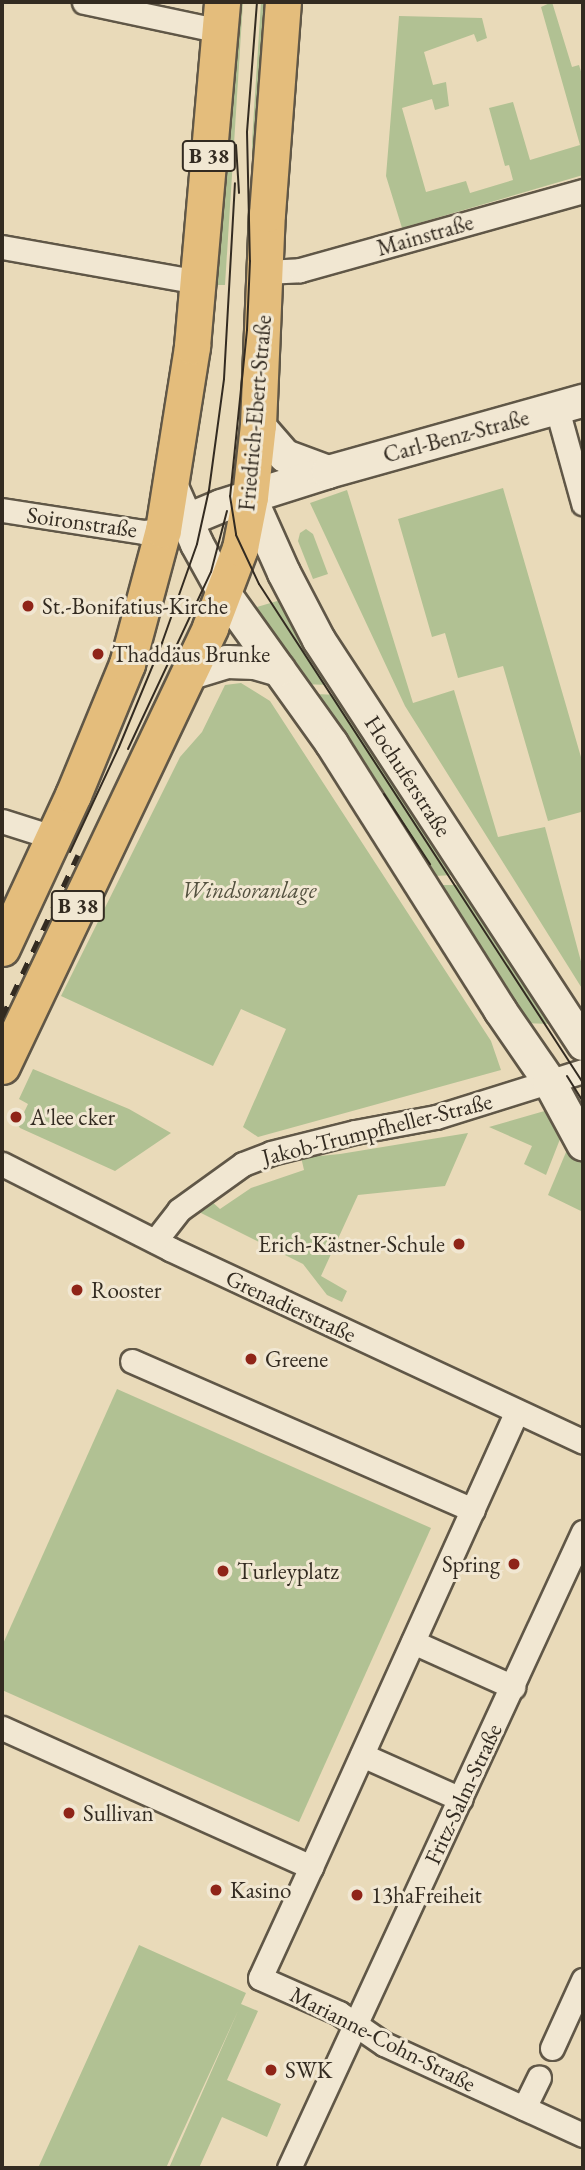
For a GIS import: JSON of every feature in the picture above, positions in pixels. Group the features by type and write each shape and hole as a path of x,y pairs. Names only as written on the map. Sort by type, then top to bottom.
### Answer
{"main road":[{"name":"Friedrich-Ebert-Straße","path":"2,1066 188,674 224,593 240,548 250,497 258,425 283,2"},
{"name":"B 38","path":"2,948 127,664 175,525 171,485 198,282 221,16"}],"street":[{"path":"84,2 221,16"},
{"name":"Mainstraße","path":"265,272 300,270 583,191"},
{"path":"2,247 198,282"},
{"path":"570,405 583,503"},
{"name":"Carl-Benz-Straße","path":"175,525 328,472 570,405"},
{"path":"258,425 285,456 328,472"},
{"name":"Hochuferstraße","path":"250,497 284,573 319,640 583,1044"},
{"name":"Soironstraße","path":"2,510 144,531 175,525"},
{"name":"Hochuferstraße","path":"175,525 326,735 500,1010 549,1081 583,1144"},
{"path":"188,674 227,662 255,663 279,670"},
{"path":"2,821 52,837"},
{"name":"Jakob-Trumpfheller-Straße","path":"155,1241 179,1210 243,1164 271,1153 355,1132 436,1117 583,1071"},
{"name":"Grenadierstraße","path":"2,1164 155,1241 583,1441"},
{"path":"132,1361 472,1510"},
{"path":"2,1728 311,1867 517,1411"},
{"name":"Fritz-Salm-Straße","path":"289,2168 583,1532"},
{"path":"413,1642 513,1686"},
{"path":"362,1755 461,1799"},
{"name":"Marianne-Cohn-Straße","path":"311,1867 260,1978 339,2013 384,2044 583,2135"},
{"path":"552,2048 583,1980"},
{"path":"524,2108 540,2077"}],"green space":[{"path":"234,2 243,2 225,285 215,285 223,117"},
{"path":"261,2 266,2 252,190 252,142"},
{"path":"552,2 572,67 579,65 583,78 583,175 402,228 386,176 399,16 482,18 487,38 477,42 474,34 424,52 433,85 446,82 449,106 435,110 432,99 402,108 426,192 466,181 470,193 513,180 509,165 505,166 489,108 513,102 530,160 580,145 541,7"},
{"path":"503,488 583,764 583,818 581,812 548,821 503,666 458,678 445,633 432,637 398,519"},
{"path":"347,490 413,703 454,690 498,837 545,827 583,969 583,990 405,706 310,503"},
{"path":"306,529 313,534 328,574 313,579 298,541 300,533"},
{"path":"284,599 332,685 298,684 260,625 266,621 257,607"},
{"name":"Windsoranlage","path":"241,683 270,701 491,1041 501,1070 258,1137 243,1127 286,1029 241,1009 213,1066 61,996 180,757 202,732 225,685"},
{"path":"316,694 338,695 438,853 441,851 455,875 434,876"},
{"path":"440,885 463,885 552,1024 521,1023"},
{"path":"33,1069 129,1109 171,1133 115,1171 20,1128 18,1125 28,1104 19,1099"},
{"path":"548,1110 562,1134 546,1175 524,1164 532,1146 489,1127"},
{"path":"468,1133 445,1186 358,1195 321,1276 347,1291 342,1302 327,1295 303,1264 197,1211 210,1200 220,1209 251,1188 304,1170 301,1157 318,1152 320,1156 340,1154"},
{"path":"569,1145 583,1164 583,1212 548,1195"},
{"name":"Turleyplatz","path":"117,1389 431,1528 299,1822 2,1690 2,1646"},
{"path":"139,1945 246,1993 241,2004 258,2011 227,2080 281,2104 267,2137 222,2117 199,2168 169,2168 238,2011 166,2168 38,2168"}],"tram line":[{"path":"257,2 247,132 250,261 247,330 230,496 236,535 259,584 583,1083"},
{"path":"236,145 239,193"},
{"path":"70,852 119,747 162,643 197,544 209,490 224,379 235,183"},
{"path":"128,749 211,572 227,511"},
{"path":"384,794 430,864"},
{"path":"567,1076 583,1102"}],"railway":[{"path":"2,1017 78,855"}],"place":[{"name":"St.-Bonifatius-Kirche","path":"28,606"},
{"name":"Thaddäus Brunke","path":"98,654"},
{"name":"A'lee cker","path":"16,1117"},
{"name":"Erich-Kästner-Schule","path":"459,1244"},
{"name":"Rooster","path":"77,1290"},
{"name":"Greene","path":"251,1359"},
{"name":"Spring","path":"514,1564"},
{"name":"Turleyplatz","path":"223,1571"},
{"name":"Sullivan","path":"69,1813"},
{"name":"Kasino","path":"216,1890"},
{"name":"13haFreiheit","path":"357,1895"},
{"name":"SWK","path":"271,2070"}]}
